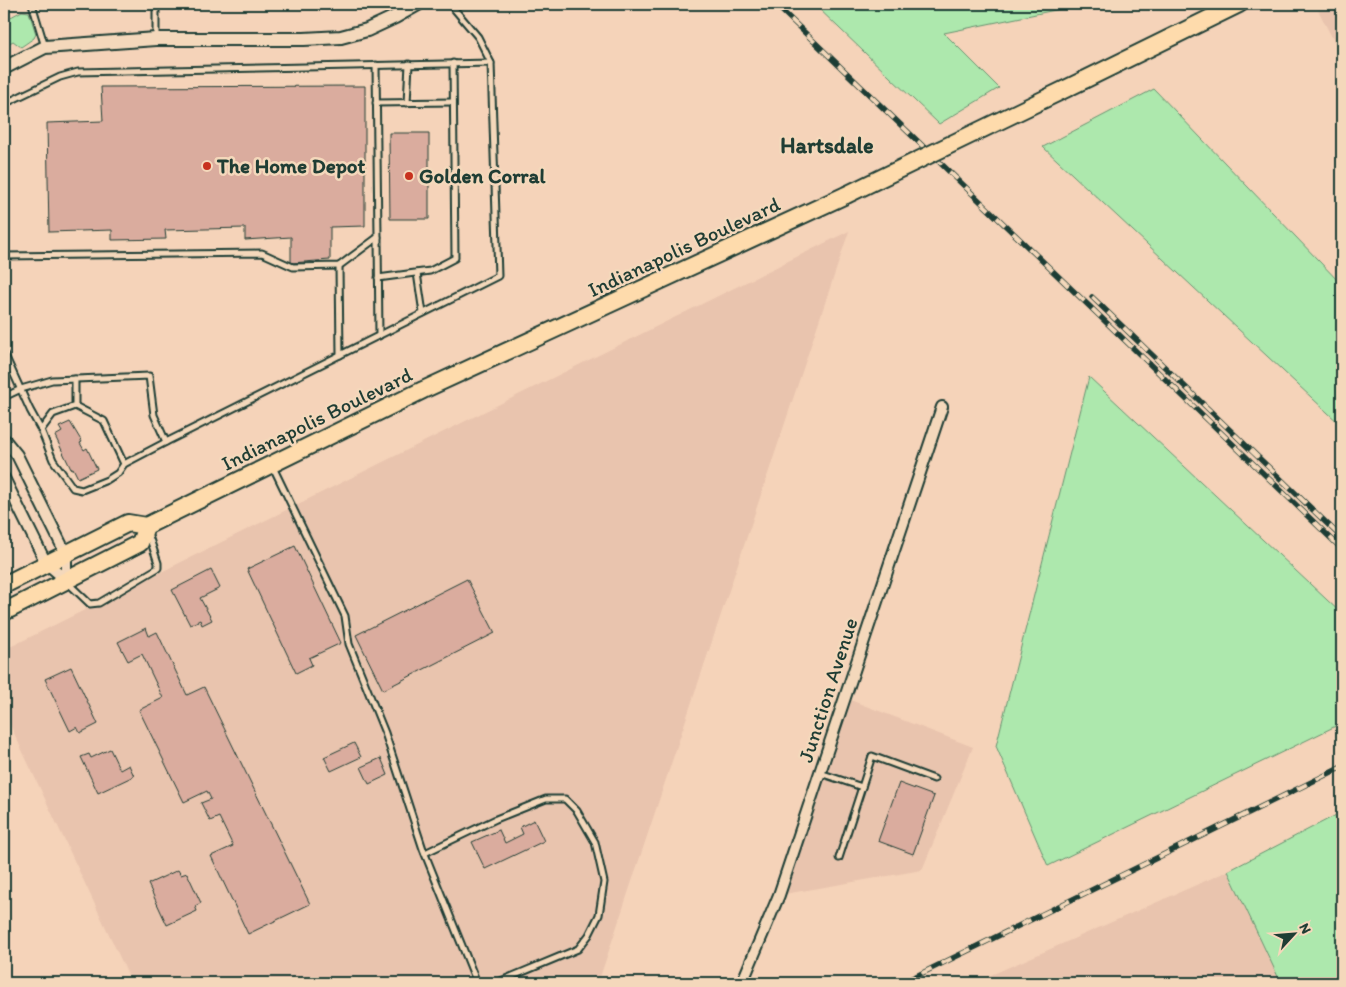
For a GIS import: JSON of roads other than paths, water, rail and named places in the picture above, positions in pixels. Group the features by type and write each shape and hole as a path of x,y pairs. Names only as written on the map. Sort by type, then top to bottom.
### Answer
{"highway":[{"name":"Indianapolis Boulevard","path":"4,585 128,523 146,526 432,386 846,195 1239,4"},
{"path":"4,612 140,543 146,526"}],"street":[{"path":"4,68 45,47 156,39 304,39 341,37 367,30 418,4"},
{"name":"Junction Avenue","path":"742,983 779,895 942,407"},
{"path":"4,439 17,455 66,554 66,580"},
{"path":"4,478 46,563 66,580"}],"lane":[{"path":"32,4 45,47"},
{"path":"156,4 156,39"},
{"path":"4,353 41,430 53,460 73,488 82,490 107,480 118,473 124,464 166,442 498,276 491,62 478,37 450,4"},
{"path":"4,104 60,76 78,72 491,62"},
{"path":"407,103 410,64"},
{"path":"378,278 430,271 455,258 453,64"},
{"path":"376,65 379,336"},
{"path":"376,103 453,102"},
{"path":"4,256 262,253 293,267 339,266 378,237"},
{"path":"339,266 340,355"},
{"path":"417,273 423,313"},
{"path":"4,397 21,389 52,380 149,376 154,415 166,442"},
{"path":"75,379 75,406"},
{"path":"41,430 53,414 75,406 104,421 124,464"},
{"path":"271,464 345,616 349,644 385,733 425,854 477,983"},
{"path":"66,580 90,604 99,602 158,568 146,526"},
{"path":"839,858 872,756 934,779"},
{"path":"820,773 862,787"},
{"path":"425,854 496,819 546,800 565,799 577,811 595,842 604,882 598,915 589,935 578,949 496,983"}],"railway":[{"path":"775,4 1342,549"},
{"path":"1092,297 1342,538"},
{"path":"902,983 1342,767"}],"place":[{"name":"The Home Depot","path":"207,166"},
{"name":"Golden Corral","path":"409,176"}],"district":[{"name":"Hartsdale","path":"827,145"}]}
